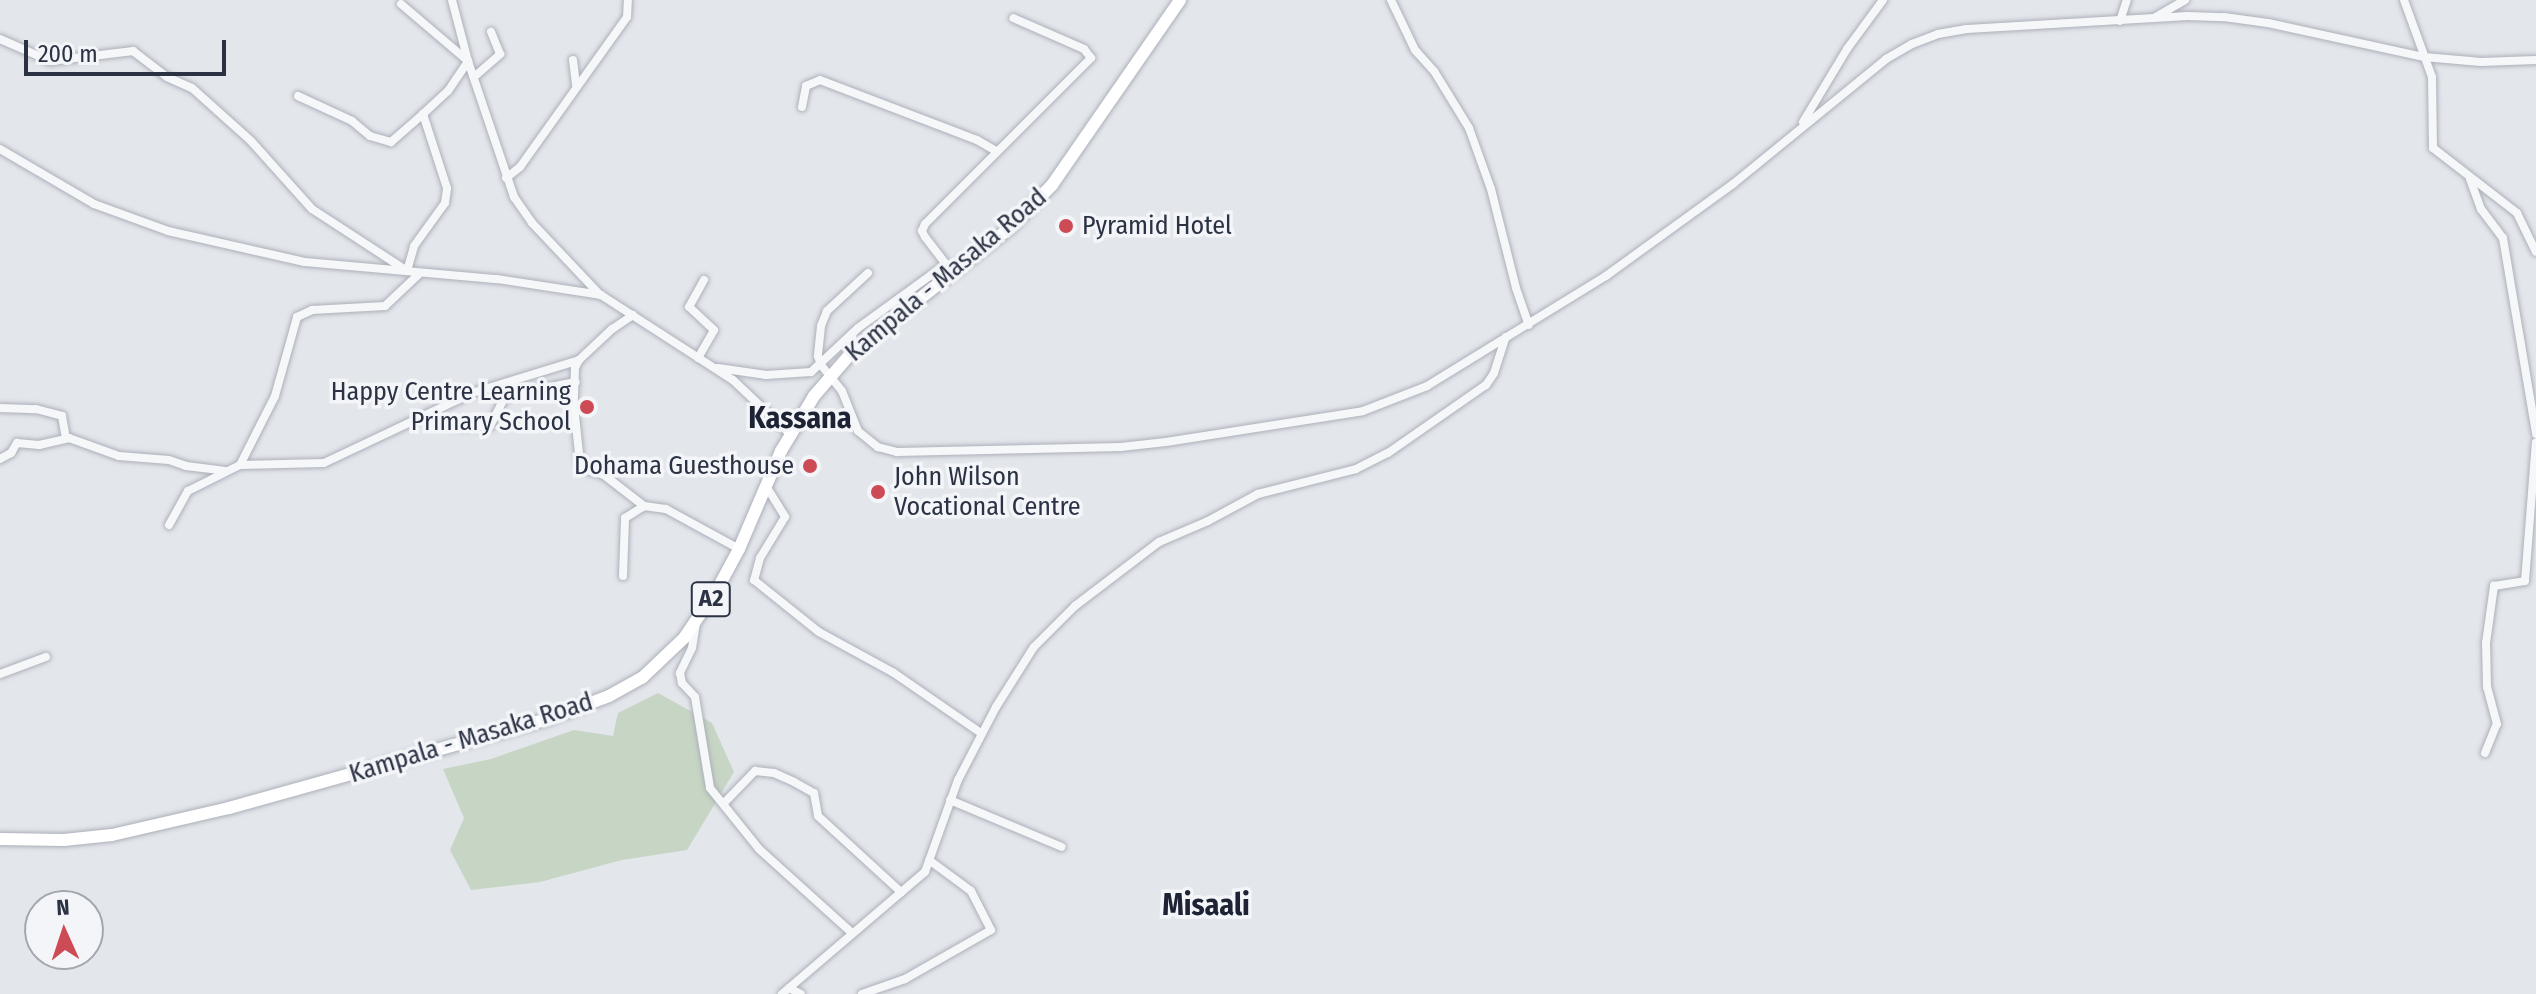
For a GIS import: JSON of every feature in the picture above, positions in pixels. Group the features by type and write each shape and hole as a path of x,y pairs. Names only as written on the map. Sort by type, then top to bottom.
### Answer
{"main road":[{"name":"Kampala - Masaka Road","path":"0,839 64,840 133,832 262,800 548,719 627,687 656,666 697,622 739,549 790,434 830,376 853,351 949,268 1011,227 1052,185 1180,0"}],"street":[{"path":"452,0 506,178 532,223 601,295 733,380 790,434"},
{"path":"506,178 520,167 627,17 628,0"},
{"path":"1391,0 1415,50 1434,71 1469,128 1491,189 1516,288 1529,325"},
{"path":"1800,126 1847,49 1883,0"},
{"path":"2120,21 2127,0"},
{"path":"2154,18 2185,0"},
{"path":"2404,0 2412,14 2434,88 2431,142 2470,179 2517,213 2536,252"},
{"path":"401,4 468,61"},
{"path":"713,367 780,375 811,372 858,328 949,268 925,237 923,228 1091,58 1084,49 1013,18"},
{"path":"868,273 827,311 818,341 821,365 842,391 858,431 889,452 1121,447 1280,426 1363,411 1427,386 1529,325 1667,233 1886,59 1938,34 1967,29 2154,18 2245,19 2424,57 2481,62 2536,60"},
{"path":"474,77 500,54 491,32"},
{"path":"0,39 50,61 133,51 167,77 192,88 251,141 312,209 407,271"},
{"path":"573,60 576,86"},
{"path":"298,96 352,121 370,136 391,142 448,91 468,61"},
{"path":"802,107 806,86 820,80 977,140 996,151"},
{"path":"407,271 414,246 445,203 447,188 423,114"},
{"path":"0,149 94,204 143,223 305,262 497,279 601,295"},
{"path":"2470,179 2481,209 2503,238 2536,434"},
{"path":"240,465 275,396 297,317 312,310 385,306 419,274"},
{"path":"698,358 714,330 689,307 704,280"},
{"path":"169,525 188,491 225,471 240,465 324,463 472,393 579,360 612,329 633,315"},
{"path":"786,991 921,876 950,800 981,733 1034,647 1121,569 1159,542 1208,521 1258,494 1334,476 1375,461 1486,385 1494,373 1506,337"},
{"path":"579,360 574,406 580,463 584,469 604,475 644,506 666,509 739,549"},
{"path":"452,426 490,426 505,396 576,382"},
{"path":"0,408 36,409 62,416 66,438"},
{"path":"0,459 11,453 17,443 39,445 66,438 119,456 169,460 186,466 225,471"},
{"path":"2485,753 2497,724 2487,687 2486,643 2494,586 2525,581 2536,442"},
{"path":"765,485 785,517 760,558 754,580 819,632 894,673 981,733"},
{"path":"623,576 625,518 644,506"},
{"path":"697,622 695,640 680,673 682,683 695,697 708,782 759,849 852,933"},
{"path":"0,674 46,657"},
{"path":"724,803 755,771 774,773 794,782 814,793 818,816 901,892"},
{"path":"950,800 1062,847"},
{"path":"862,994 905,979 991,930 971,891 929,860"},
{"path":"786,991 801,994"}],"green space":[{"path":"658,693 712,723 734,772 687,850 622,860 540,882 471,890 450,850 464,818 443,769 491,759 574,730 613,736 618,713"}],"place":[{"name":"Pyramid Hotel","path":"1066,226"},
{"name":"Happy Centre Learning Primary School","path":"587,407"},
{"name":"Dohama Guesthouse","path":"810,466"},
{"name":"John Wilson Vocational Centre","path":"878,492"}],"district":[{"name":"Kassana","path":"800,418"},
{"name":"Misaali","path":"1206,905"}]}
